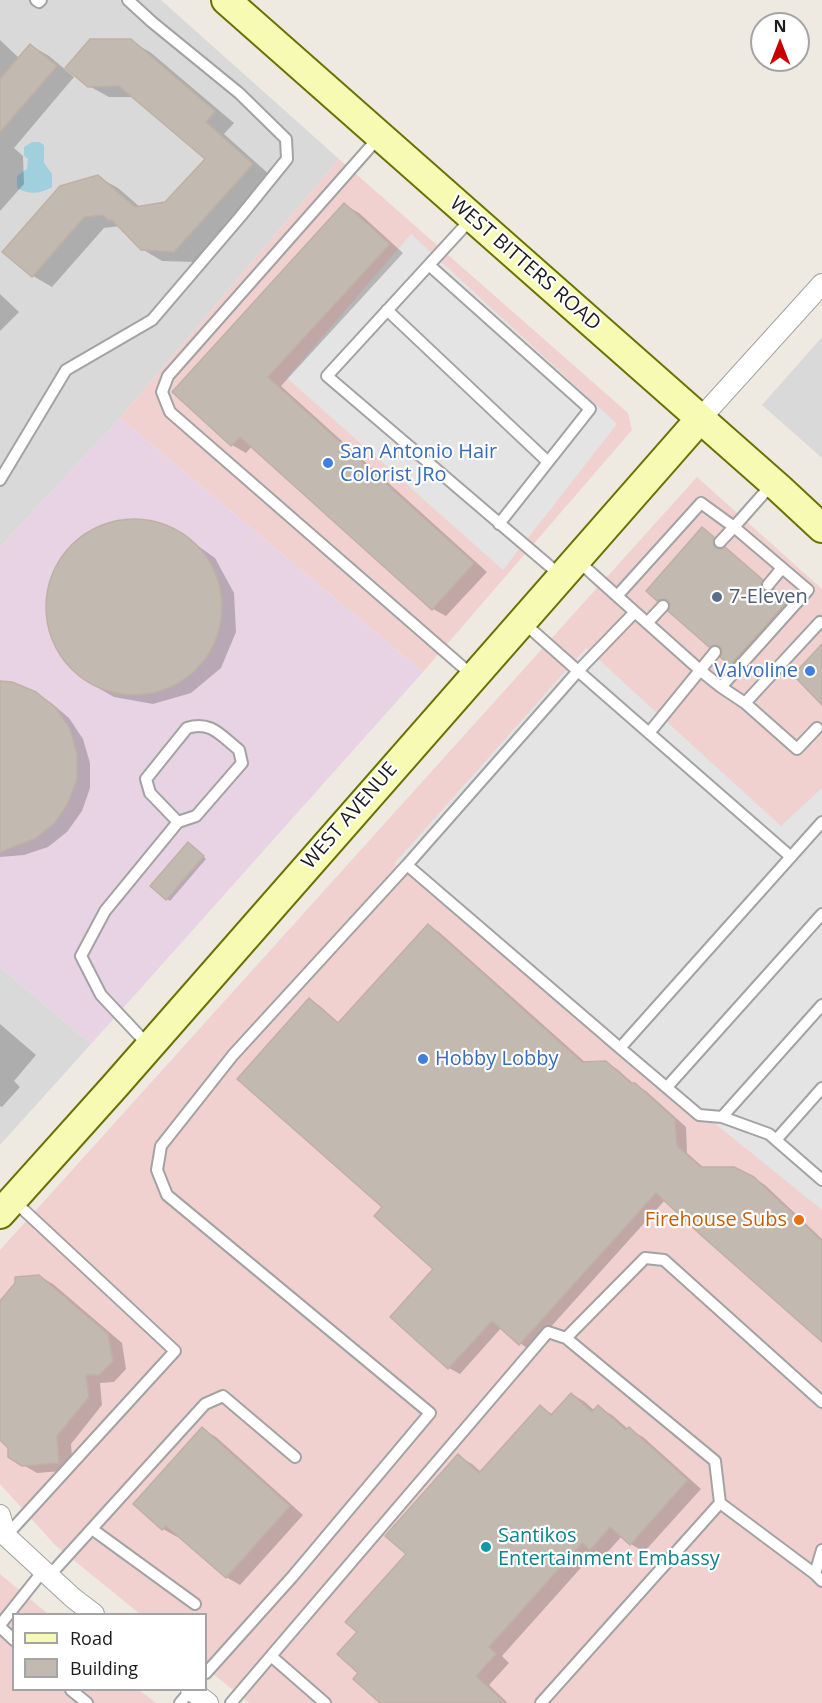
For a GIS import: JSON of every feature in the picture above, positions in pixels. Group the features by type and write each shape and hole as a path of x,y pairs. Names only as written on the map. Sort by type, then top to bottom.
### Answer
{"main road":[{"name":"WEST BITTERS ROAD","path":"226,0 822,528"},
{"name":"WEST AVENUE","path":"6,1207 700,419"}],"street":[{"path":"700,419 822,284"},
{"path":"0,1515 3,1536 93,1613"},
{"path":"192,1691 208,1703"}],"lane":[{"path":"0,480 66,370 152,320 287,159 286,140 239,93 128,0"},
{"path":"380,136 168,376 162,392 170,412 473,676"},
{"path":"472,218 327,376 500,524 617,596 701,671 746,703 796,749 817,728"},
{"path":"429,265 590,409 500,524"},
{"path":"387,310 548,462"},
{"path":"720,542 773,483"},
{"path":"617,596 701,503 783,568 808,590 721,687"},
{"path":"768,585 783,568"},
{"path":"647,623 663,606"},
{"path":"207,1672 293,1576 430,1413 167,1195 157,1170 161,1146 233,1055 407,865 578,671 635,612"},
{"path":"522,621 791,857"},
{"path":"746,703 820,622 822,623"},
{"path":"650,733 715,652"},
{"path":"150,1046 101,995 81,956 105,911 178,822 196,816 242,763 239,750 208,726 197,725 187,728 146,779 150,793 178,822"},
{"path":"620,1048 822,822"},
{"path":"407,865 699,1114 722,1117 769,1134 821,1178"},
{"path":"668,1087 822,914"},
{"path":"722,1117 822,1005"},
{"path":"776,1140 822,1088"},
{"path":"3,1536 176,1351 6,1207"},
{"path":"566,1338 645,1258 664,1260 822,1402"},
{"path":"231,1703 548,1332 566,1338 715,1461 720,1503 818,1577 822,1550"},
{"path":"12,1638 0,1626 46,1573 92,1529 205,1404 223,1396 295,1457"},
{"path":"541,1703 720,1503"},
{"path":"92,1529 195,1604"},
{"path":"272,1656 325,1703"},
{"path":"73,1691 87,1703"},
{"path":"180,1703 190,1691"}],"shaded area":[{"path":"0,0 161,0 339,159 120,418 0,547"},
{"path":"339,159 628,413 632,430 423,672 120,418"},
{"path":"411,234 617,424 503,570 287,378"},
{"path":"822,337 822,458 762,405"},
{"path":"120,418 423,672 91,1044 0,967 0,547"},
{"path":"697,477 822,589 822,1703 249,1703 207,1669 207,1613 139,1613 55,1545 0,1484 0,1250"},
{"path":"586,648 781,826 822,788 822,1210 394,864"},
{"path":"0,967 91,1044 0,1145"},
{"path":"0,1574 47,1613 12,1613 12,1691 140,1691 156,1703 0,1703"}],"water":[{"path":"32,142 44,145 44,163 52,174 52,187 34,193 17,188 17,176 27,169 28,159 24,156 24,147"}],"building":[{"path":"90,39 131,39 215,111 206,122 253,164 174,252 141,250 111,219 110,221 103,215 84,217 32,277 2,252 60,186 98,175 135,207 165,202 205,159 119,86 88,87 65,68"},
{"path":"30,44 57,66 0,132 0,79"},
{"path":"344,203 390,244 268,377 474,563 432,610 240,437 231,446 172,392"},
{"path":"134,519 151,520 168,525 196,545 216,573 221,590 221,624 216,641 196,669 168,689 151,694 134,695 117,694 100,689 72,669 52,641 47,624 46,607 47,590 52,573 72,545 100,525 117,520"},
{"name":"7-Eleven","path":"702,527 714,537 715,548 725,547 763,580 761,584 763,590 767,592 774,589 788,601 730,665 720,657 722,653 720,647 716,645 709,647 668,611 670,604 668,600 657,601 646,591"},
{"name":"Valvoline","path":"822,644 822,705 793,675"},
{"path":"0,681 12,682 36,692 56,708 70,729 77,754 77,779 68,803 54,824 34,839 0,852"},
{"path":"188,842 204,856 166,900 150,886"},
{"path":"428,924 582,1062 606,1061 631,1083 635,1083 675,1119 677,1146 701,1167 734,1167 754,1177 822,1241 822,1342 656,1193 519,1345 492,1321 448,1369 390,1317 433,1269 374,1216 382,1207 237,1079 309,998 338,1023"},
{"path":"39,1275 108,1334 113,1361 99,1375 86,1375 89,1397 57,1436 59,1463 22,1466 8,1457 8,1448 0,1440 0,1301 15,1283 15,1277"},
{"name":"Santikos Entertainment Embassy","path":"571,1393 592,1412 598,1405 626,1430 629,1427 688,1480 630,1545 610,1527 590,1550 582,1543 489,1647 496,1654 476,1676 506,1703 380,1703 353,1679 358,1673 337,1654 357,1632 345,1622 406,1554 385,1536 458,1454 479,1473 540,1405 551,1415"},
{"path":"202,1427 290,1506 226,1578 166,1526 162,1530 133,1504"}],"place":[{"name":"San Antonio Hair Colorist JRo","path":"328,463"},
{"name":"7-Eleven","path":"717,597"},
{"name":"Valvoline","path":"810,671"},
{"name":"Hobby Lobby","path":"423,1059"},
{"name":"Firehouse Subs","path":"799,1220"},
{"name":"Santikos Entertainment Embassy","path":"486,1547"}]}
